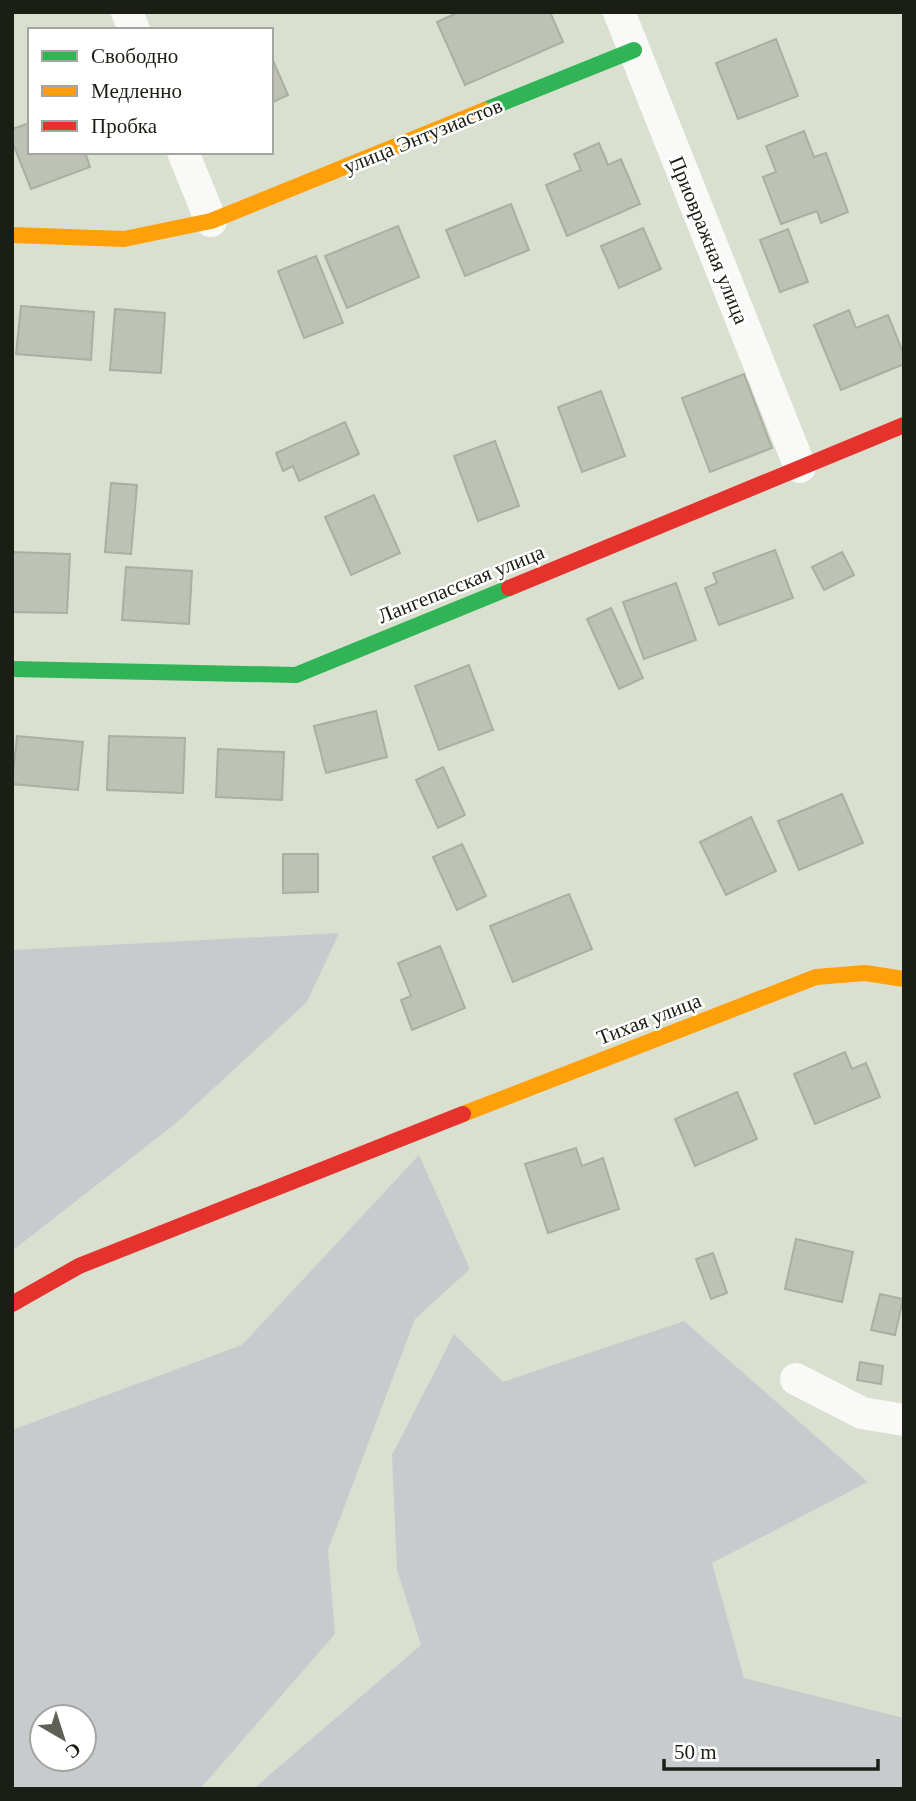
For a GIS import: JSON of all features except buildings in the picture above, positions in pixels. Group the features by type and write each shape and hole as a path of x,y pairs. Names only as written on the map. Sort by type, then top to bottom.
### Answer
{"street":[{"name":"Приовражная улица","path":"618,12 800,467"},
{"name":"улица Энтузиастов","path":"12,235 124,239 211,221 634,50"},
{"path":"184,154 211,221"},
{"name":"Лангепасская улица","path":"12,669 296,675 904,425"},
{"name":"Тихая улица","path":"12,1304 79,1266 816,977 865,973 904,979"},
{"path":"796,1379 862,1413 904,1420"}],"shaded area":[{"path":"339,933 307,1002 175,1124 12,1251 12,950"},
{"path":"419,1155 470,1269 415,1319 328,1550 335,1634 200,1789 12,1789 12,1430 242,1345"},
{"path":"684,1321 868,1482 712,1563 744,1678 904,1718 904,1789 253,1789 421,1645 397,1570 392,1455 454,1334 503,1382"}],"traffic: fast":[{"path":"485,110 634,50"},
{"path":"12,669 296,675 509,588"}],"traffic: slow":[{"path":"12,235 124,239 211,221 485,110"},
{"path":"463,1114 816,977 865,973 904,979"}],"traffic: jam":[{"path":"509,588 904,425"},
{"path":"12,1304 79,1266 463,1114"}]}
